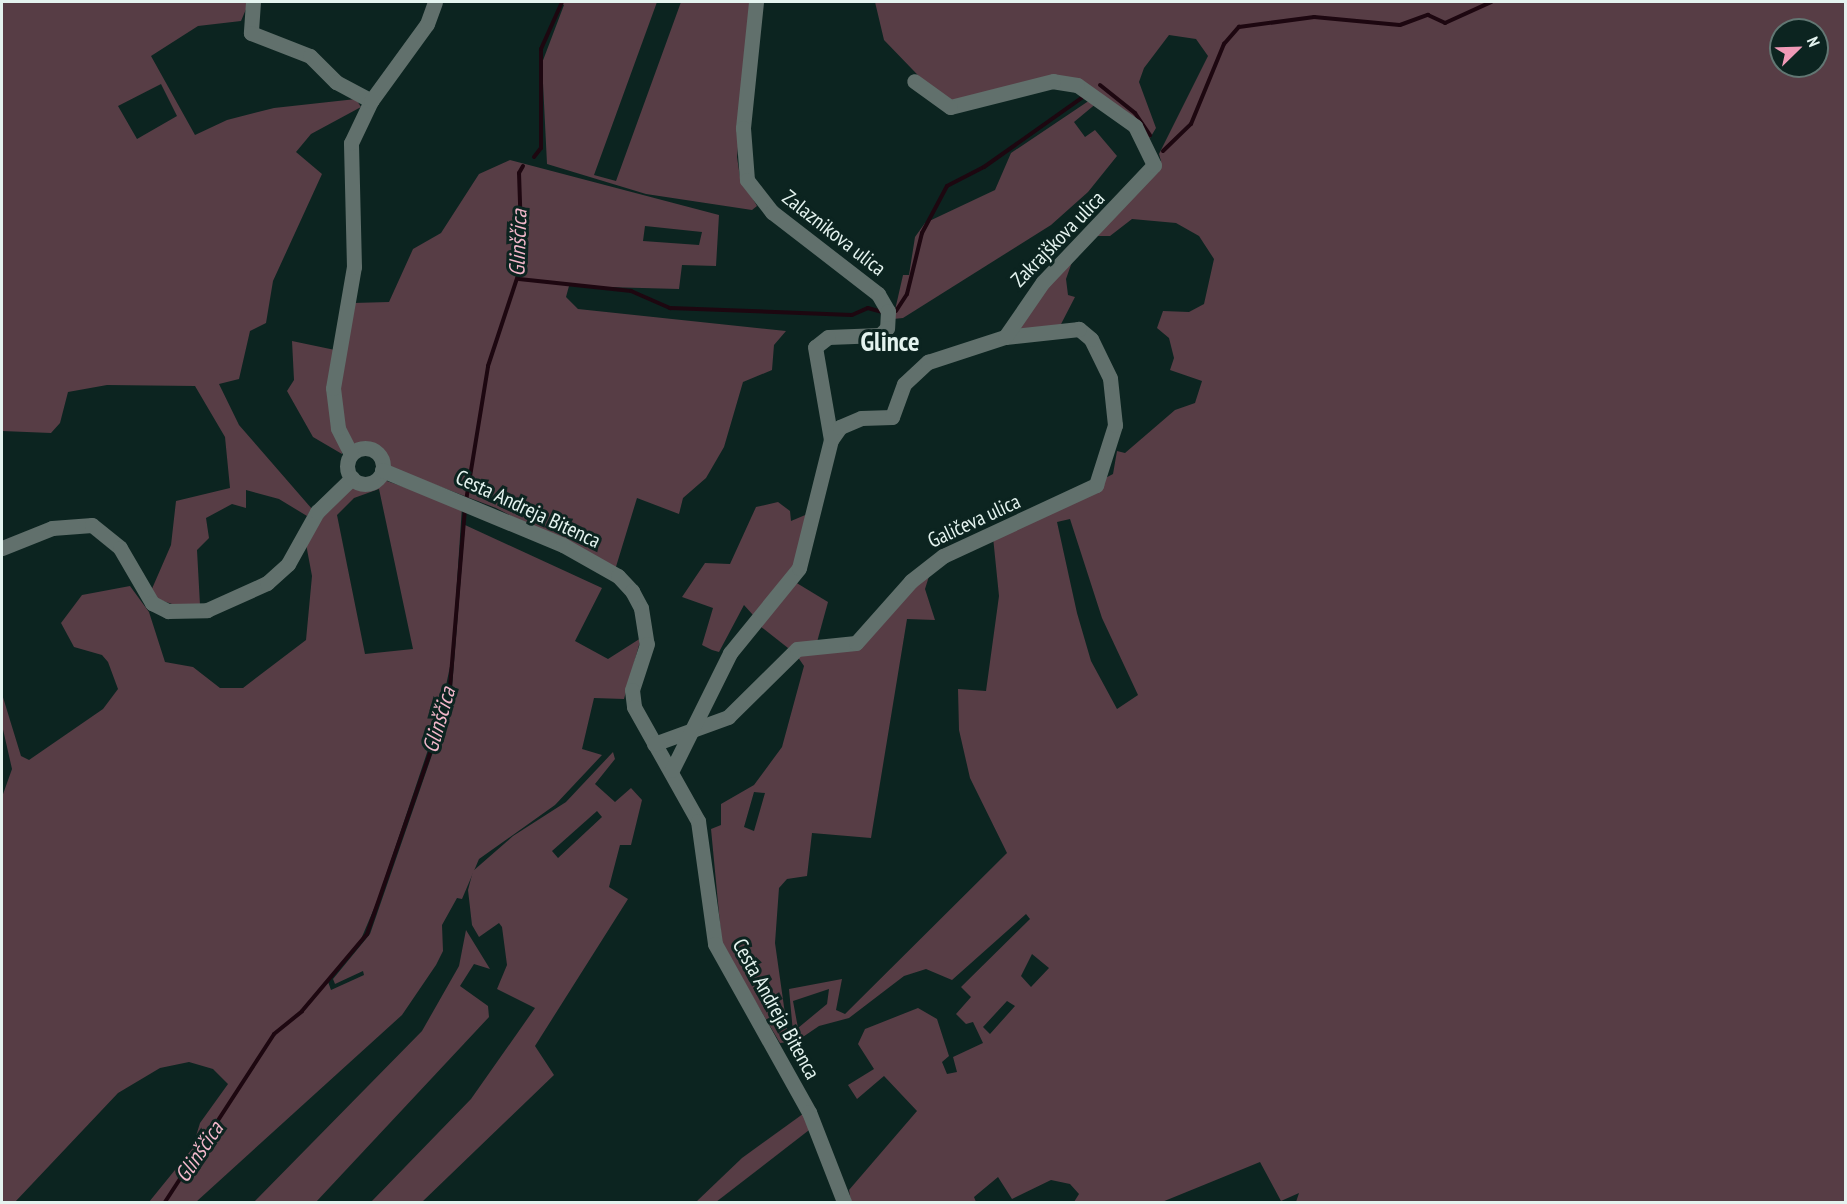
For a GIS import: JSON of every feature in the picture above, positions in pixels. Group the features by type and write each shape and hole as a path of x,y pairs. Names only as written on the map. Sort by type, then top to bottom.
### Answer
{"street":[{"path":"253,2 251,33 310,56 336,82 371,101"},
{"path":"351,454 365,447 376,451 382,470 368,484 352,478 347,467 351,454 338,428 333,388 354,267 351,143 371,101 427,24 435,2"},
{"name":"Zalaznikova ulica","path":"756,2 741,162 747,180 785,224 878,294 888,311 887,328 880,335 828,337 815,347 831,440"},
{"name":"Zakrajškova ulica","path":"914,81 950,106 1053,81 1077,85 1135,126 1152,152 1154,165 1043,282 1005,337"},
{"name":"Galičeva ulica","path":"685,736 744,705 797,648 856,643 911,581 943,556 1096,485 1115,425 1110,378 1091,339 1080,329 1005,337"},
{"path":"672,770 685,736 730,653 799,568 831,440 851,421 892,417 904,384 928,362 1005,337"},
{"name":"Cesta Andreja Bitenca","path":"382,470 457,498 563,545 618,576 632,591 641,608 646,644 632,690 634,706 654,744 672,770 698,821 715,944 805,1103 844,1203"},
{"path":"2,548 52,528 92,525 120,548 152,603 168,611 207,610 267,583 288,564 317,512 352,478"},
{"path":"654,744 685,736"}],"shaded area":[{"path":"2,2 249,2 241,21 198,26 151,56 195,135 227,120 274,108 356,99 361,107 311,134 296,152 322,174 273,281 266,323 250,331 239,379 219,384 239,425 312,509 307,516 279,499 246,490 246,508 232,504 206,518 209,538 197,550 200,605 175,605 157,599 151,591 171,545 176,501 230,488 225,437 195,386 107,385 68,392 60,423 51,433 2,431","holes":["161,84 177,116 137,139 118,106"]},
{"path":"559,2 657,2 594,175 616,181 681,2 752,2 737,157 740,177 757,206 752,210 646,194 547,164 542,63 564,5"},
{"path":"875,2 1845,2 1845,1202 1296,1202 1299,1193 1281,1201 1260,1162 1162,1202 1074,1202 1079,1194 1070,1184 1051,1180 1012,1199 998,1177 974,1197 976,1202 851,1202 849,1190 917,1111 884,1076 857,1099 848,1085 874,1069 858,1044 865,1029 918,1008 937,1019 949,1056 942,1062 947,1074 957,1072 953,1057 983,1043 973,1022 966,1024 956,1014 971,997 961,987 1030,919 1026,914 952,980 926,969 904,976 849,1018 819,1026 794,1043 789,989 842,979 836,1010 845,1014 1007,853 970,778 959,730 958,689 986,691 999,596 993,537 1113,474 1117,451 1125,453 1175,410 1195,403 1202,381 1170,370 1174,358 1169,338 1157,328 1163,311 1189,312 1204,304 1214,259 1199,236 1176,223 1132,219 1110,236 1095,236 1161,161 1159,154 1208,56 1196,39 1169,35 1144,68 1139,82 1156,128 1150,138 1126,111 1078,81 960,102 939,97 884,40","holes":["1070,519 1102,618 1138,695 1117,709 1091,661 1077,613 1057,522","1032,954 1049,968 1031,987 1021,976","829,989 827,1004 798,1028 793,1001","1007,1001 1015,1006 990,1034 983,1027"]},
{"path":"1093,98 1098,102 1074,122 1085,137 1095,130 1117,156 1088,192 1051,225 903,318 893,319 903,275 909,275 915,237 925,223 995,190 1011,153"},
{"path":"510,160 719,215 716,266 682,265 679,289 569,286 566,297 578,309 786,331 774,345 772,370 743,382 724,447 706,478 683,498 679,514 637,498 615,570 496,508 386,466 376,447 352,447 336,402 353,303 389,302 413,249 441,233 479,174","holes":["645,226 702,232 699,245 643,241"]},
{"path":"1072,262 1066,279 1068,295 1075,297 1059,328 1017,332 1023,311"},
{"path":"292,341 335,350 342,454 313,437 287,391 294,380"},
{"path":"381,479 462,507 452,657 440,714 378,899 359,944 327,979 331,990 364,975 363,971 335,984 333,979 370,934 451,700 465,525 602,588 575,641 608,659 641,638 624,699 594,698 582,749 602,755 555,805 479,859 462,899 457,898 442,925 443,951 402,1015 196,1202 149,1202 192,1149 200,1123 228,1084 213,1069 189,1062 160,1068 118,1093 15,1202 2,1202 2,797 12,769 2,725 2,694 21,756 29,760 103,709 118,689 108,662 102,655 74,647 61,623 82,595 130,586 149,612 165,662 193,667 220,688 243,688 306,640 312,576 306,544 316,525 353,484","holes":["379,489 413,649 365,654 337,515 354,498"]},
{"path":"778,502 790,511 791,521 810,513 795,566 753,615 744,605 719,652 712,650 702,645 713,608 682,597 705,563 730,564 756,507"},
{"path":"931,570 925,589 935,620 907,619 871,838 812,833 807,876 787,879 779,888 775,943 789,1042 780,1043 722,945 711,829 721,825 721,804 754,785 782,747 804,666 795,653 849,648","holes":["754,792 765,793 754,831 744,827"]},
{"path":"795,582 828,602 817,642 788,648 760,626"},
{"path":"613,752 615,759 595,784 615,802 631,788 642,800 631,845 620,845 609,887 628,899 535,1046 554,1075 422,1202 371,1202 471,1099 535,1008 497,989 507,965 502,927 499,923 479,937 472,925 468,890 473,871 513,836 566,802","holes":["597,811 602,817 558,858 552,851"]},
{"path":"466,930 490,969 474,964 460,986 488,1006 489,1017 316,1202 254,1202 422,1031 459,966"},
{"path":"807,1111 813,1127 716,1202 696,1202 742,1158"}],"waterway":[{"name":"Glinščica","path":"534,157 541,148 541,49 562,2"},
{"path":"1163,151 1191,124 1224,44 1239,27 1314,17 1400,25 1428,15 1445,23 1491,2"},
{"path":"1100,85 1135,113 1150,135"},
{"path":"896,311 907,294 922,233 947,186 984,167 1083,97"},
{"name":"Glinščica","path":"466,501 488,366 522,263 519,173 523,166"},
{"path":"519,279 631,291 670,308 852,315 868,308 882,312"},
{"name":"Glinščica","path":"165,1202 274,1034 302,1011 367,934 449,699 465,508"}],"district":[{"name":"Glince","path":"890,342"}]}
